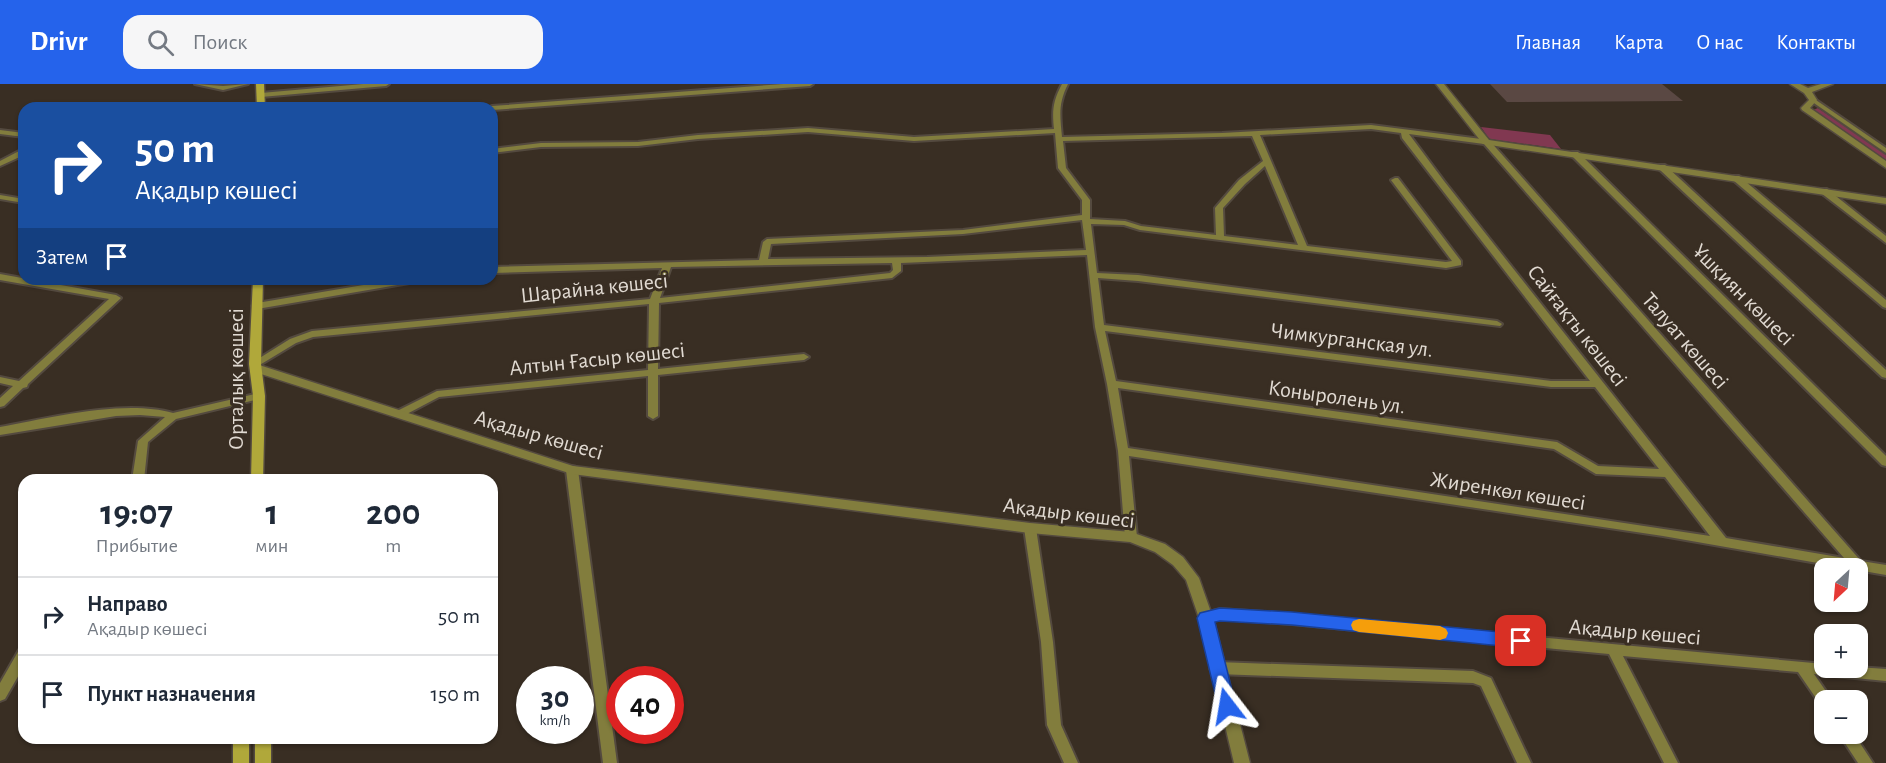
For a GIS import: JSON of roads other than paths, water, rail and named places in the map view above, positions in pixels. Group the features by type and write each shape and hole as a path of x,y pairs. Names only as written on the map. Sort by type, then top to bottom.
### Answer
{"main road":[{"path":"260,84 261,102"},
{"name":"Орталық көшесі","path":"257,474 258,285"},
{"path":"241,744 241,763"},
{"path":"263,744 263,763"}],"street":[{"path":"198,84 223,88 245,84"},
{"path":"261,95 386,84"},
{"path":"678,93 679,84"},
{"path":"498,108 810,84"},
{"path":"1065,84 1058,98 1058,135 1062,168 1086,200 1086,219 1100,327 1123,451 1131,537"},
{"path":"1440,84 1486,142"},
{"path":"1794,84 1807,91 1813,100 1886,151"},
{"path":"1807,91 1829,84"},
{"path":"1813,100 1805,108 1886,165"},
{"path":"498,150 541,146 638,144 698,137 808,130 914,139 1034,130 1058,135 1255,133 1371,127 1662,166 1886,201"},
{"name":"Сайғақты көшесі","path":"1405,131 1404,136 1722,542"},
{"path":"0,132 18,134"},
{"path":"1255,133 1304,248"},
{"name":"Талуат көшесі","path":"1486,142 1851,558"},
{"name":"Ұшқиян көшесі","path":"1575,154 1886,462"},
{"path":"0,164 18,155"},
{"path":"1220,238 1219,208 1242,182 1267,161"},
{"path":"1662,166 1886,375"},
{"path":"1736,178 1886,305"},
{"path":"763,262 767,242 963,231 1086,219 1125,223 1140,228 1446,265 1458,263 1395,180"},
{"path":"1824,191 1886,240"},
{"path":"0,197 18,200"},
{"path":"498,270 763,262 896,261 1090,252"},
{"name":"Шарайна көшесі","path":"256,366 293,341 312,334 892,275 897,271 896,261"},
{"path":"653,416 654,301 667,265"},
{"path":"1093,275 1138,278 1497,324"},
{"path":"0,277 18,280"},
{"path":"0,404 116,298 44,285"},
{"path":"257,306 380,285"},
{"name":"Чимкурганская ул.","path":"1100,327 1540,382 1600,384"},
{"name":"Алтын Ғасыр көшесі","path":"399,414 436,394 804,357"},
{"name":"Ақадыр көшесі","path":"256,366 572,470 1030,528 1131,537 1160,548 1178,561 1192,578 1206,618 1220,614 1292,619 1886,675"},
{"path":"0,380 23,385"},
{"name":"Коныролень ул.","path":"1112,384 1557,446 1596,470 1668,473"},
{"path":"139,474 143,441 173,416 259,396"},
{"path":"0,431 122,412 165,411 173,416"},
{"name":"Жиренкөл көшесі","path":"1123,451 1816,558"},
{"path":"572,470 610,763"},
{"path":"1030,528 1047,642 1054,725 1071,763"},
{"name":"Жиренкөл көшесі","path":"1868,567 1886,570"},
{"path":"1206,618 1242,763"},
{"path":"1613,651 1671,763"},
{"path":"0,694 18,664"},
{"path":"1803,667 1818,690"},
{"path":"1217,668 1473,677 1486,682 1524,763"},
{"path":"1853,744 1866,763"}]}
